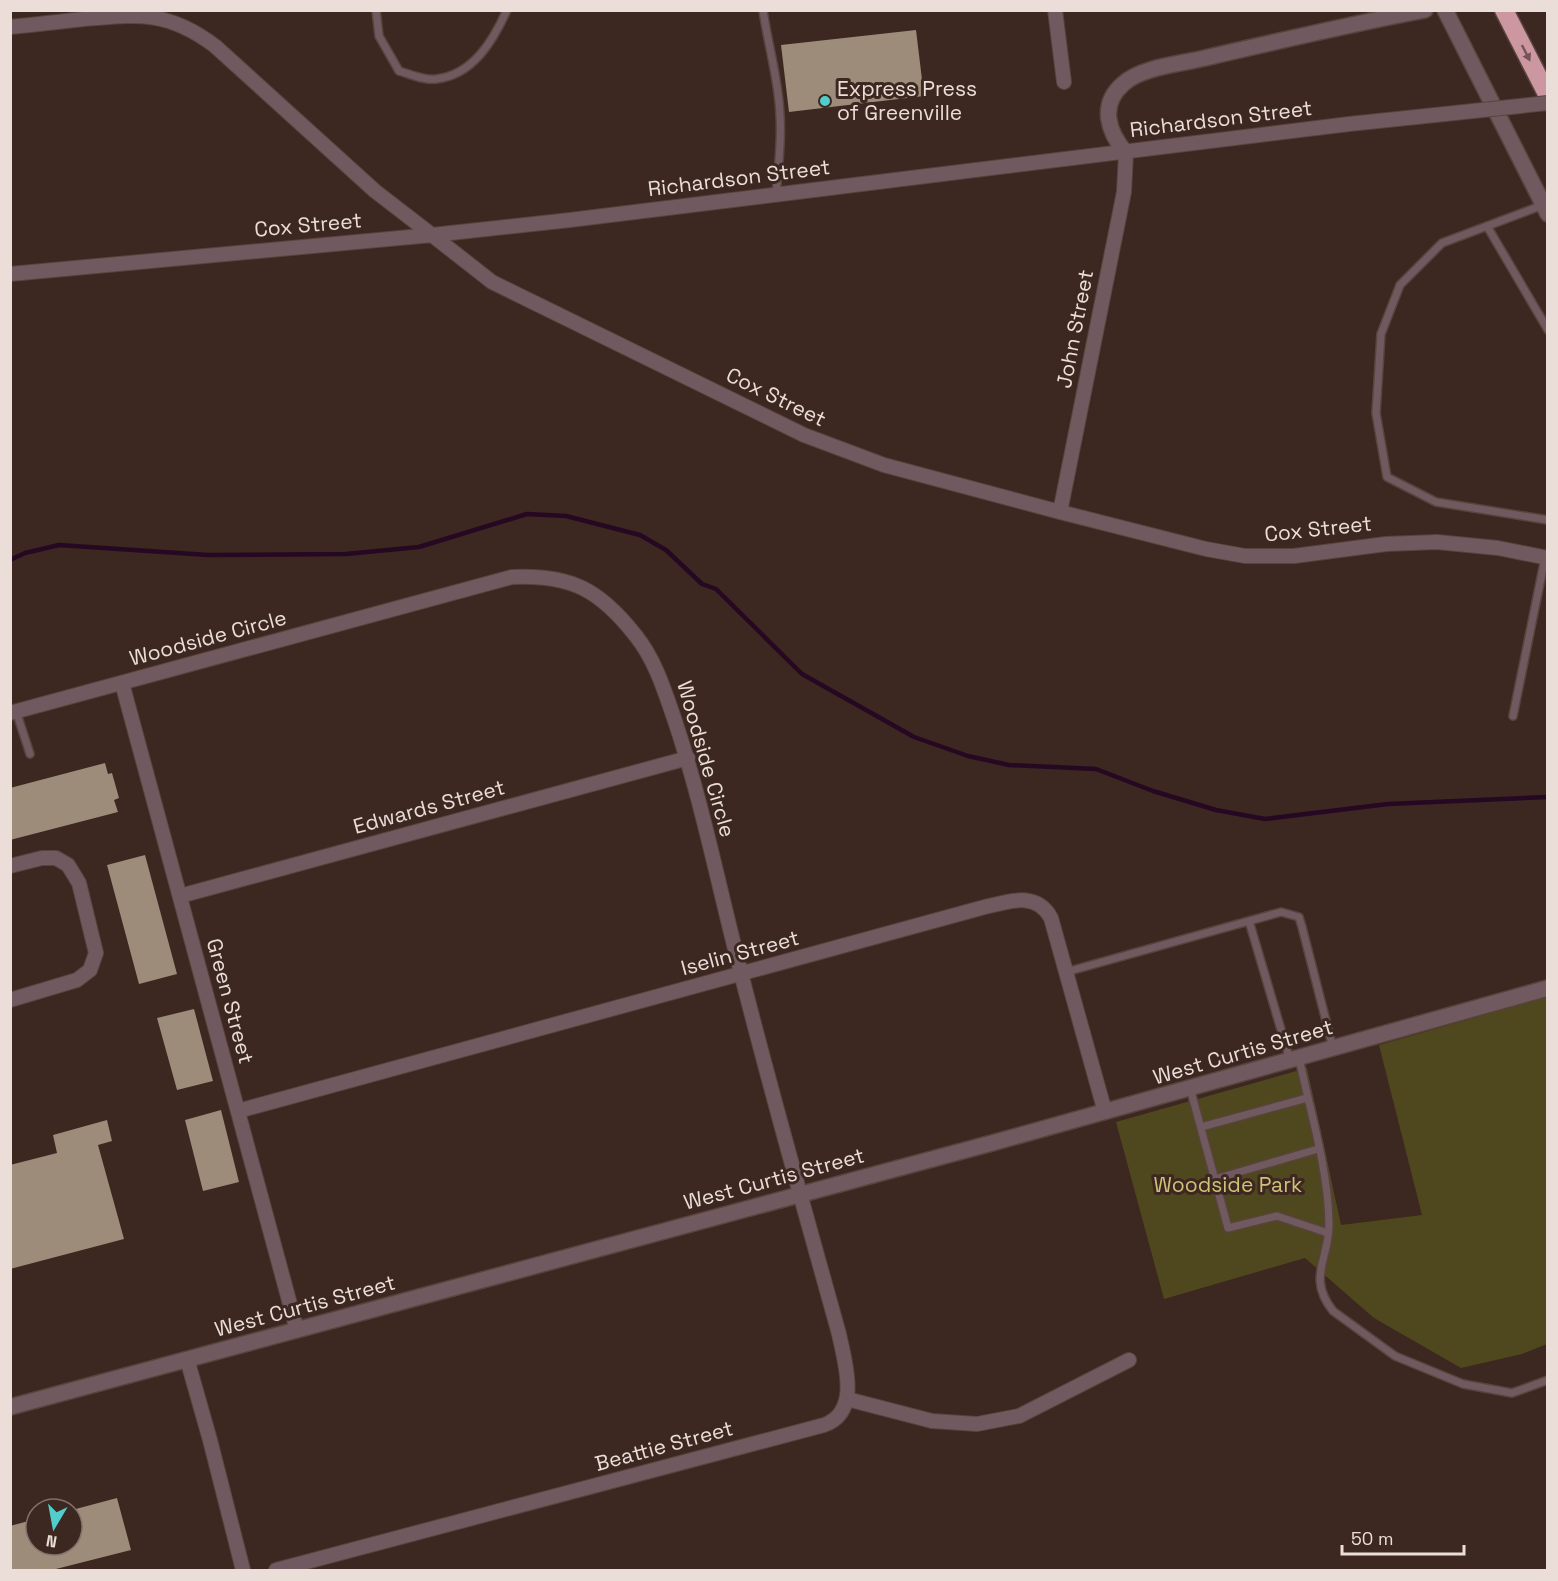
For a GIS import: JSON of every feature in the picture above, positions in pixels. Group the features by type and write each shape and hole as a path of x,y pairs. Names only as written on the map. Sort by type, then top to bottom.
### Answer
{"highway":[{"path":"1504,10 1548,96"}],"street":[{"path":"1055,10 1064,82"},
{"path":"1126,153 1115,139 1110,126 1109,106 1121,85 1138,74 1425,10"},
{"path":"1445,10 1545,209"},
{"path":"10,27 127,13 169,21 200,35 215,46 375,192 432,235"},
{"name":"Richardson Street","path":"432,235 1548,103"},
{"name":"John Street","path":"1059,512 1124,192 1126,153"},
{"name":"Cox Street","path":"10,274 432,235 492,282 804,435 884,465 1059,512 1206,549 1245,556 1293,556 1386,544 1437,542 1498,548 1546,558"},
{"name":"Woodside Circle","path":"13,712 512,577 549,577 574,583 591,592 636,636 652,660 688,758 741,974 800,1194"},
{"name":"Green Street","path":"122,683 297,1330"},
{"name":"Edwards Street","path":"180,896 688,758"},
{"path":"10,866 42,858 56,858 68,865 79,883 96,953 90,970 77,980 10,1000"},
{"name":"Iselin Street","path":"238,1111 981,908 1028,899 1042,906 1051,918 1105,1112"},
{"name":"West Curtis Street","path":"10,1407 1105,1112 1548,987"},
{"path":"800,1194 839,1334 845,1363 847,1399 932,1420 977,1424 1019,1416 1130,1360"},
{"path":"187,1359 243,1570"},
{"name":"Beattie Street","path":"276,1570 824,1425 838,1418 847,1399"}],"lane":[{"path":"376,10 379,36 399,71 434,80 454,75 474,61 494,39 507,10"},
{"path":"763,10 781,117 776,195"},
{"path":"1545,209 1487,226 1442,243 1400,285 1381,334 1376,413 1387,477 1436,502 1548,520"},
{"path":"1487,226 1548,330"},
{"path":"1513,716 1546,558"},
{"path":"13,712 30,754"},
{"path":"1066,972 1281,912 1299,917 1334,1048"},
{"path":"1249,921 1308,1098 1327,1196 1328,1233 1319,1274 1326,1302 1341,1317 1395,1356 1463,1384 1512,1393 1548,1380"},
{"path":"1190,1088 1228,1228 1277,1216 1328,1233"},
{"path":"1201,1127 1308,1098"},
{"path":"1215,1179 1318,1149"}],"green space":[{"name":"Woodside Park","path":"1547,997 1547,1344 1522,1354 1461,1368 1374,1318 1305,1258 1164,1299 1116,1122 1307,1068 1341,1225 1422,1215 1379,1045"}],"building":[{"path":"916,30 924,96 789,112 781,45"},
{"path":"105,763 108,774 112,773 119,798 114,800 118,812 10,840 10,788"},
{"path":"145,855 177,974 139,984 107,865"},
{"path":"194,1009 213,1081 177,1090 157,1018"},
{"path":"221,1110 239,1182 203,1191 185,1120"},
{"path":"107,1120 112,1141 98,1145 124,1239 10,1269 10,1165 57,1153 53,1135"},
{"path":"117,1498 131,1550 52,1570 10,1570 10,1526 24,1522 24,1557 84,1557 84,1507"}],"waterway":[{"path":"10,560 25,553 59,545 208,555 346,554 419,547 527,514 566,516 640,535 666,550 702,584 716,589 802,674 914,737 968,756 1009,765 1096,769 1153,791 1216,810 1265,819 1388,804 1548,797"}],"place":[{"name":"Express Press of Greenville","path":"825,101"}]}
